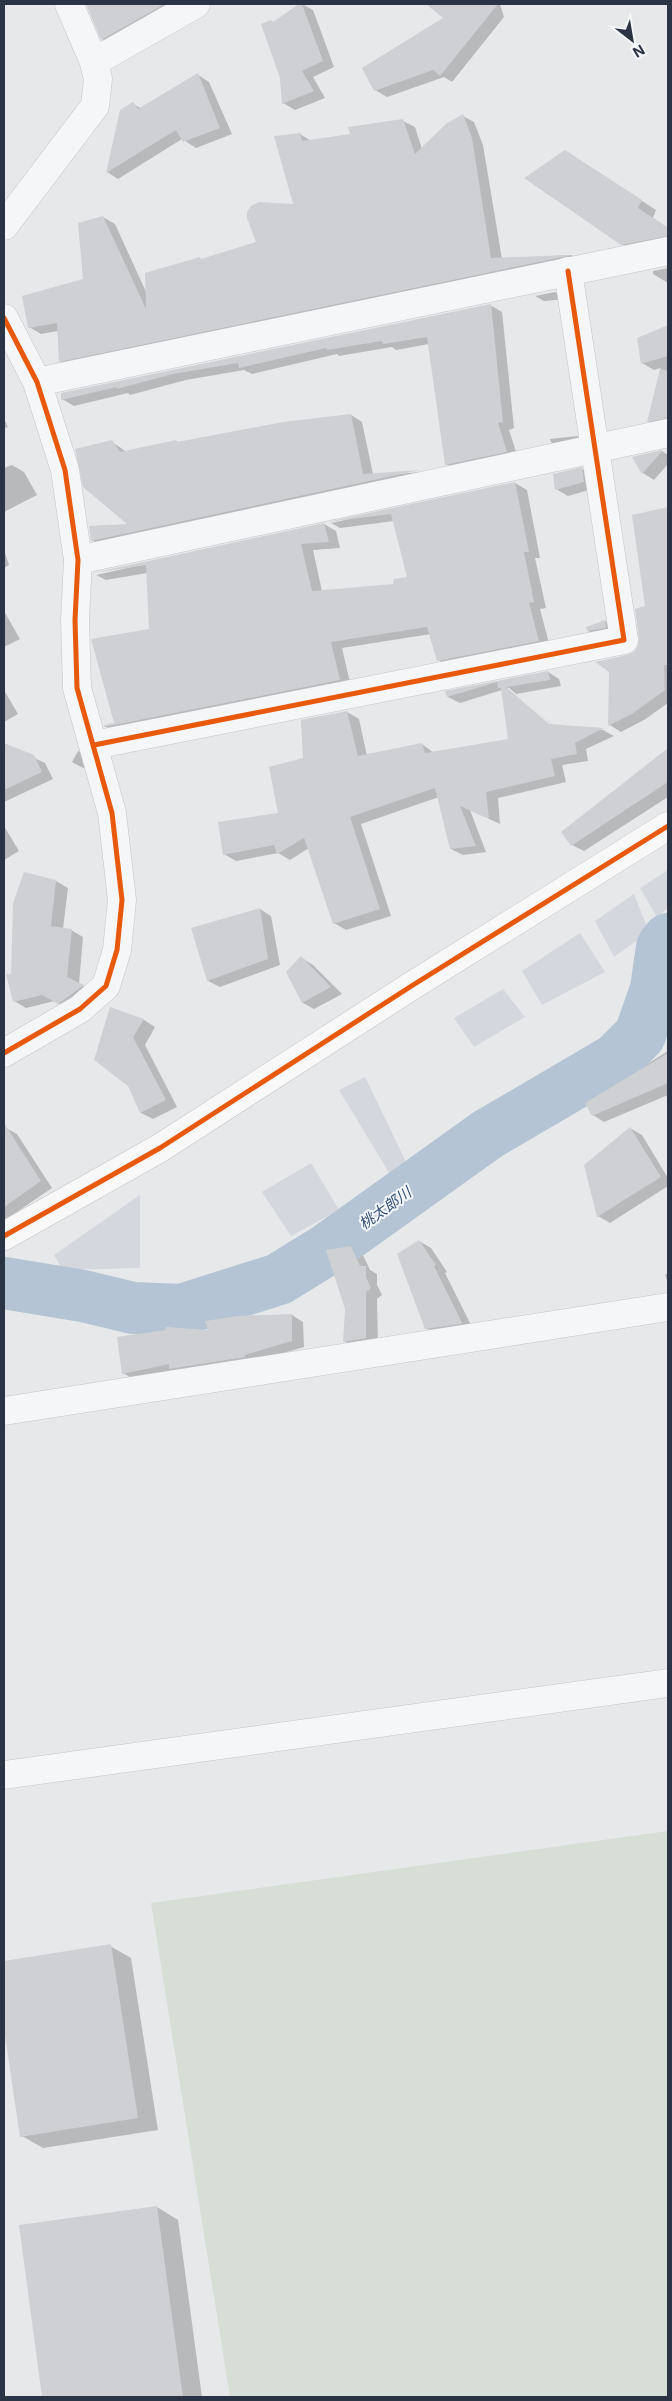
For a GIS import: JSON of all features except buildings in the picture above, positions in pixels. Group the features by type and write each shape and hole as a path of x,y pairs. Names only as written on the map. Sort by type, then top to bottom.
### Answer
{"street":[{"path":"4,226 95,106 98,79 94,62 70,4"},
{"path":"94,62 196,4"},
{"path":"37,382 668,251"},
{"path":"94,745 624,640 568,271"},
{"path":"4,318 37,382 65,470 78,560 75,620 77,688 112,813 122,900 117,950 106,986 80,1009 4,1053"},
{"path":"78,560 668,434"},
{"path":"4,1236 160,1148 413,985 668,826"},
{"path":"4,1411 668,1307"},
{"path":"4,1775 668,1683"}],"shaded area":[{"path":"668,870 668,908 657,917 640,888"},
{"path":"634,894 649,932 614,957 595,921"},
{"path":"580,933 605,972 542,1005 522,971"},
{"path":"503,989 525,1017 474,1047 454,1018"},
{"path":"365,1077 408,1166 391,1176 339,1090"},
{"path":"311,1163 339,1210 291,1236 262,1192"},
{"path":"140,1195 140,1268 63,1270 54,1255"},
{"path":"668,1831 668,2397 230,2397 151,1903"}],"waterway":[{"name":"桃太郎川","path":"4,1283 83,1296 133,1308 181,1310 279,1279 326,1250 488,1134 616,1059 640,1035 656,989 662,947 668,939"}],"cycle path":[{"path":"94,745 624,640 568,271"},
{"path":"4,318 37,382 65,470 78,560 75,620 77,688 112,813 122,900 117,950 106,986 80,1009 4,1053"},
{"path":"4,1236 160,1148 413,985 668,826"}]}
